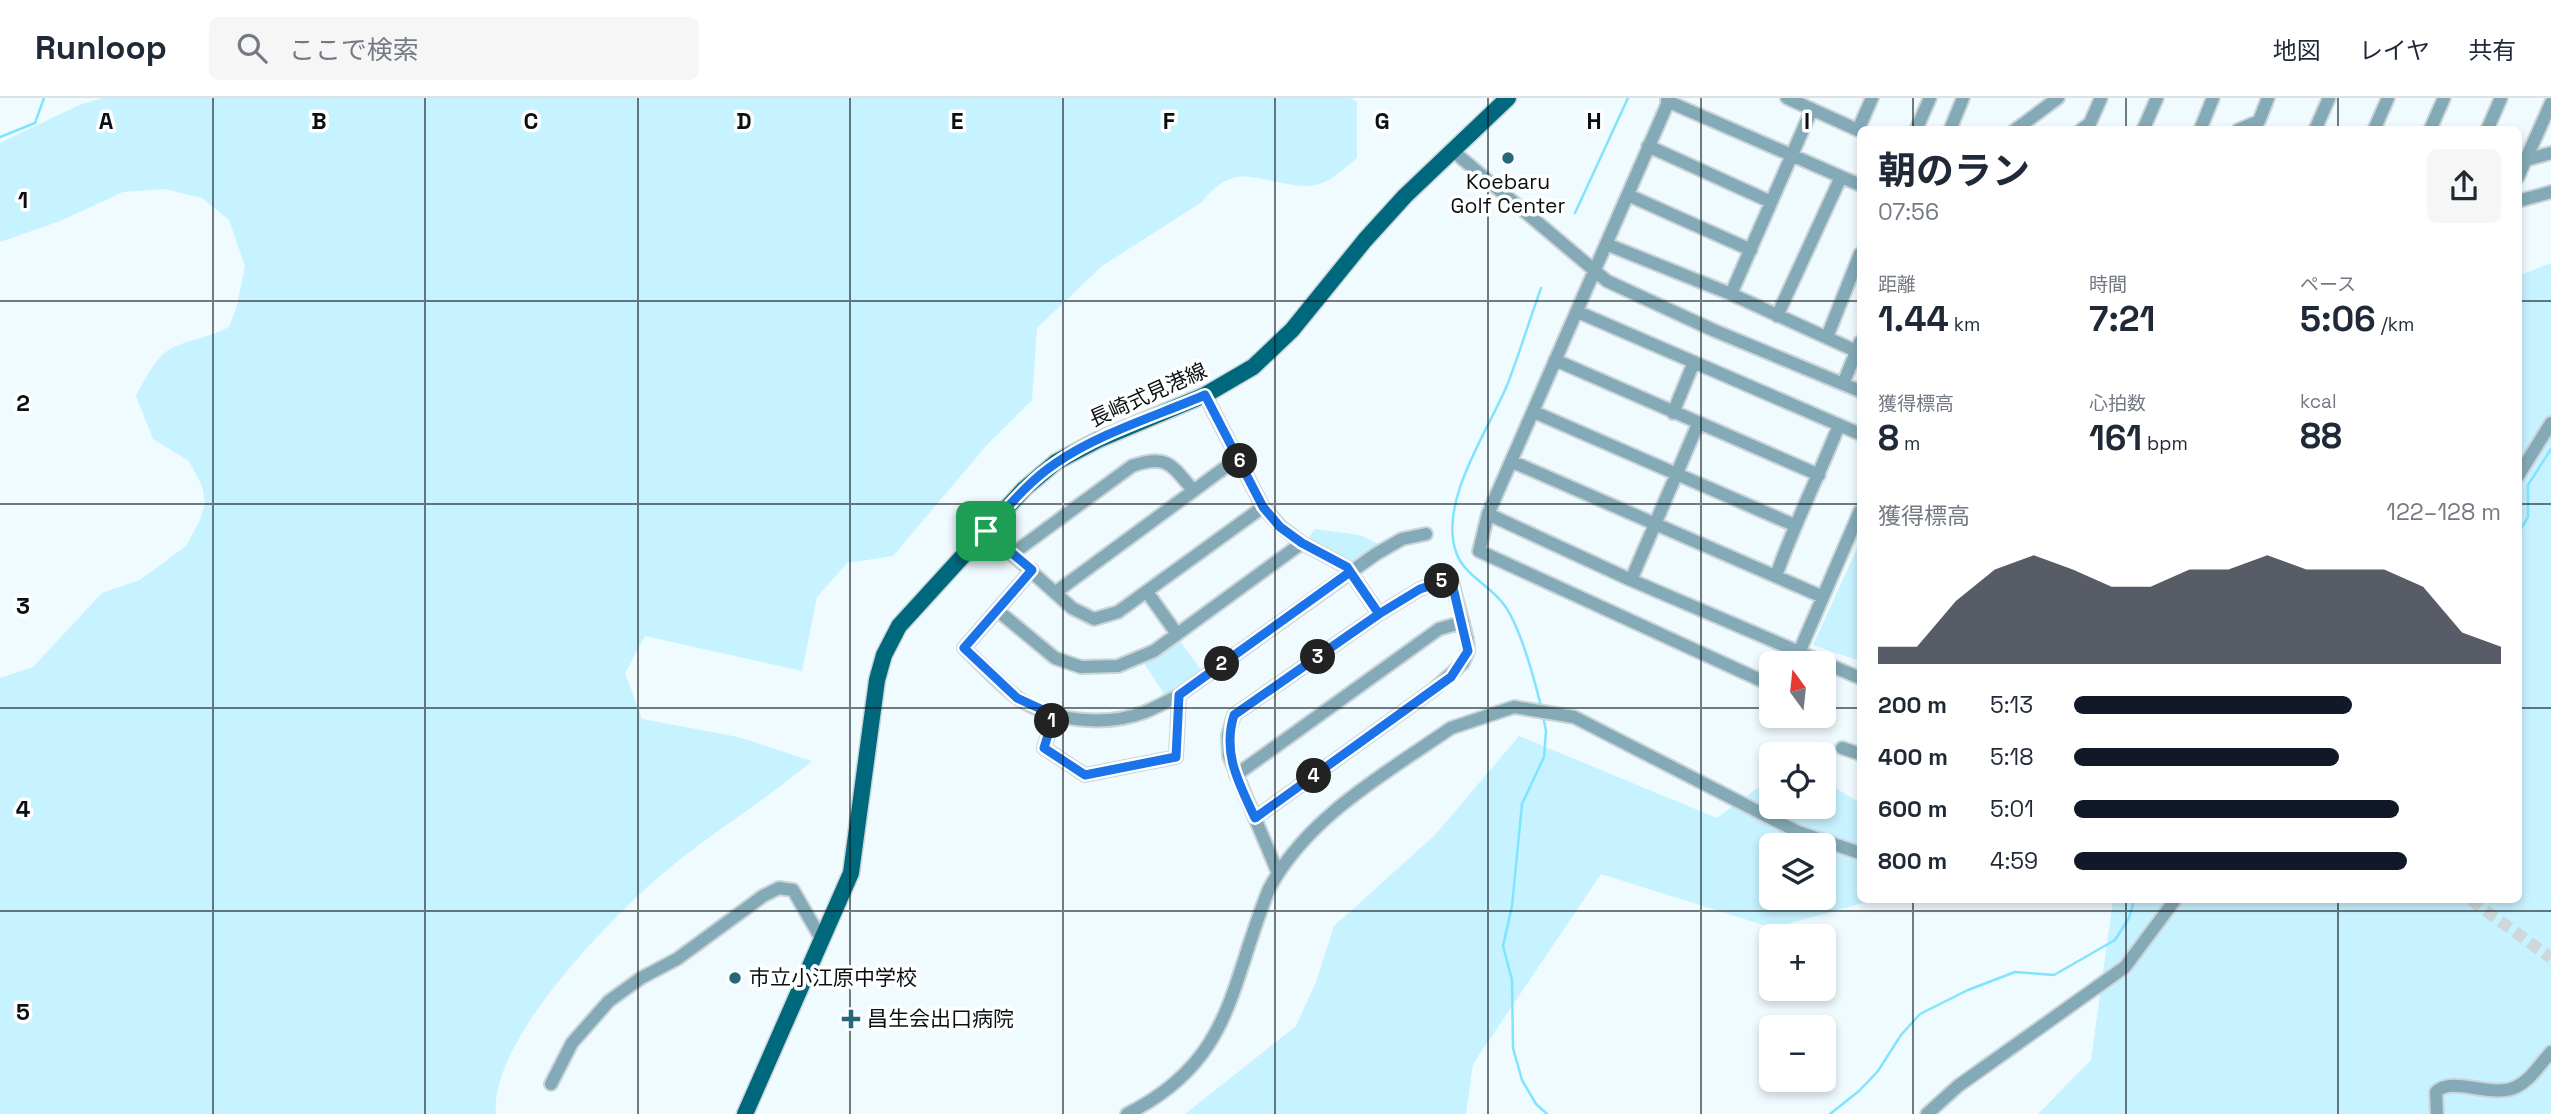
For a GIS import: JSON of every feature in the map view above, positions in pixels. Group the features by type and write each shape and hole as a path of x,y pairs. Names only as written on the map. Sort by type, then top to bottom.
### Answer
{"main road":[{"name":"長崎式見港線","path":"745,1114 851,873 857,850 877,680 884,654 899,626 1024,489 1056,462 1098,440 1205,395 1253,367 1292,330 1365,240 1508,98"}],"street":[{"path":"1787,98 1808,104 1857,129"},
{"path":"1861,126 1872,98"},
{"path":"1918,126 1930,98"},
{"path":"1952,126 1963,98"},
{"path":"2020,126 2058,98"},
{"path":"2086,126 2101,98"},
{"path":"2145,126 2157,98"},
{"path":"2202,126 2213,98"},
{"path":"2247,126 2259,121 2268,98"},
{"path":"2317,126 2329,98"},
{"path":"2376,126 2388,98"},
{"path":"2432,126 2444,98"},
{"path":"2489,126 2501,98"},
{"path":"1759,679 1479,551 1488,514 1669,100 1857,184"},
{"path":"2522,168 2551,103"},
{"path":"1731,294 1793,156 1808,104"},
{"path":"1648,146 1771,202"},
{"path":"1453,151 1607,281 1713,330 1857,390"},
{"path":"2526,160 2551,153"},
{"path":"1777,316 1841,177"},
{"path":"2522,200 2551,192"},
{"path":"1628,195 1751,250"},
{"path":"1606,244 1731,294 1827,337 1857,346"},
{"path":"1827,337 1857,262"},
{"path":"1578,312 1857,433"},
{"path":"1843,383 1857,348"},
{"path":"1555,360 1819,475"},
{"path":"1673,413 1694,362"},
{"path":"1205,395 1263,507 1280,527 1350,572 1379,614"},
{"path":"1534,412 1794,525"},
{"path":"2522,470 2551,423"},
{"path":"1630,580 1698,424"},
{"path":"1776,576 1794,525 1819,475 1839,425"},
{"path":"1056,593 1238,457"},
{"path":"1012,554 1132,466 1152,459 1170,463 1192,489"},
{"path":"1513,462 1823,597"},
{"path":"986,531 1072,608 1094,619 1118,612 1263,507"},
{"path":"1488,514 1630,580 1857,676"},
{"path":"1800,650 1857,518"},
{"path":"1032,570 964,648 1017,698 1054,715 1082,720 1112,720 1144,713 1179,695 1350,572 1402,540 1426,534"},
{"path":"997,610 1055,658 1081,667 1118,666 1154,651 1302,543"},
{"path":"1255,818 1451,677 1468,651 1451,579 1420,589 1379,614 1234,715 1228,734 1229,756 1278,873"},
{"path":"1147,592 1177,634"},
{"path":"1236,775 1439,629 1463,621"},
{"path":"1054,715 1044,748 1085,775 1176,757 1179,695"},
{"path":"1127,1114 1181,1079 1196,1065 1218,1032 1260,913 1278,873 1310,832 1388,771 1451,727 1514,707 1574,717 1797,832 1857,852"},
{"path":"1842,748 1857,753"},
{"path":"551,1084 572,1043 609,1001 641,978 677,960 763,896 779,888 793,890 822,940"},
{"path":"1927,1114 1958,1086 2125,967 2173,903"},
{"path":"2437,1114 2436,1092 2441,1087 2452,1084 2496,1093 2516,1087 2530,1077 2551,1052"}],"shaded area":[{"path":"102,98 1351,98 1357,102 1357,158 1333,177 1313,186 1290,185 1250,177 1226,180 1214,188 1202,202 1102,266 1037,328 1032,400 986,446 893,556 847,563 817,597 802,671 645,636 625,673 642,719 738,737 812,761 673,865 632,901 580,956 529,1021 511,1054 499,1085 496,1114 0,1114 0,678 33,667 102,593 140,580 186,546 200,520 205,503 202,486 189,461 153,439 136,396 151,369 166,352 229,327 237,305 245,266 229,220 202,198 165,189 123,192 60,221 0,242 0,143 79,105"},
{"path":"2551,263 2551,1114 2038,1114 2091,1060 2113,903 2522,903 2522,274"},
{"path":"1315,529 1360,535 1381,545 1351,564 1308,539"},
{"path":"1857,549 1857,660 1813,645"},
{"path":"1178,638 1203,673 1166,697 1144,663"},
{"path":"1519,736 1717,818 1759,787 1759,819 1836,819 1836,788 1857,801 1857,903 1863,903 1787,924 1760,924 1601,874 1473,1064 1466,1114 1185,1114 1296,1026 1316,982 1334,926 1435,835"}],"waterway":[{"path":"0,137 35,123 44,98"},
{"path":"1575,213 1628,98"},
{"path":"1541,288 1508,383 1468,465 1454,510 1452,532 1456,552 1465,568 1499,599 1511,616 1526,654 1541,706"},
{"path":"2522,527 2528,517 2528,485 2551,449"},
{"path":"1543,716 1546,731 1544,757 1522,804 1512,906 1503,946 1512,980 1513,1048 1522,1080 1536,1104 1547,1114"},
{"path":"1830,1114 1859,1091 1878,1071 1901,1035 1920,1014 1968,990 2015,972 2054,975 2115,940 2129,918 2133,903"}],"tunnel":[{"path":"2475,903 2551,958"}],"place":[{"name":"Koebaru Golf Center","path":"1508,158"},
{"name":"市立小江原中学校","path":"735,978"},
{"name":"昌生会出口病院","path":"851,1019"}],"route":[{"path":"986,531 1024,489 1056,462 1098,440 1205,395 1263,507 1280,527 1302,543 1347,567 1379,614 1420,589 1451,579 1468,651 1463,663 1451,677 1255,818 1229,756 1228,734 1234,715 1379,614 1350,572 1179,695 1176,757 1085,775 1044,748 1054,715 1017,698 964,648 1032,570 986,531"}]}
